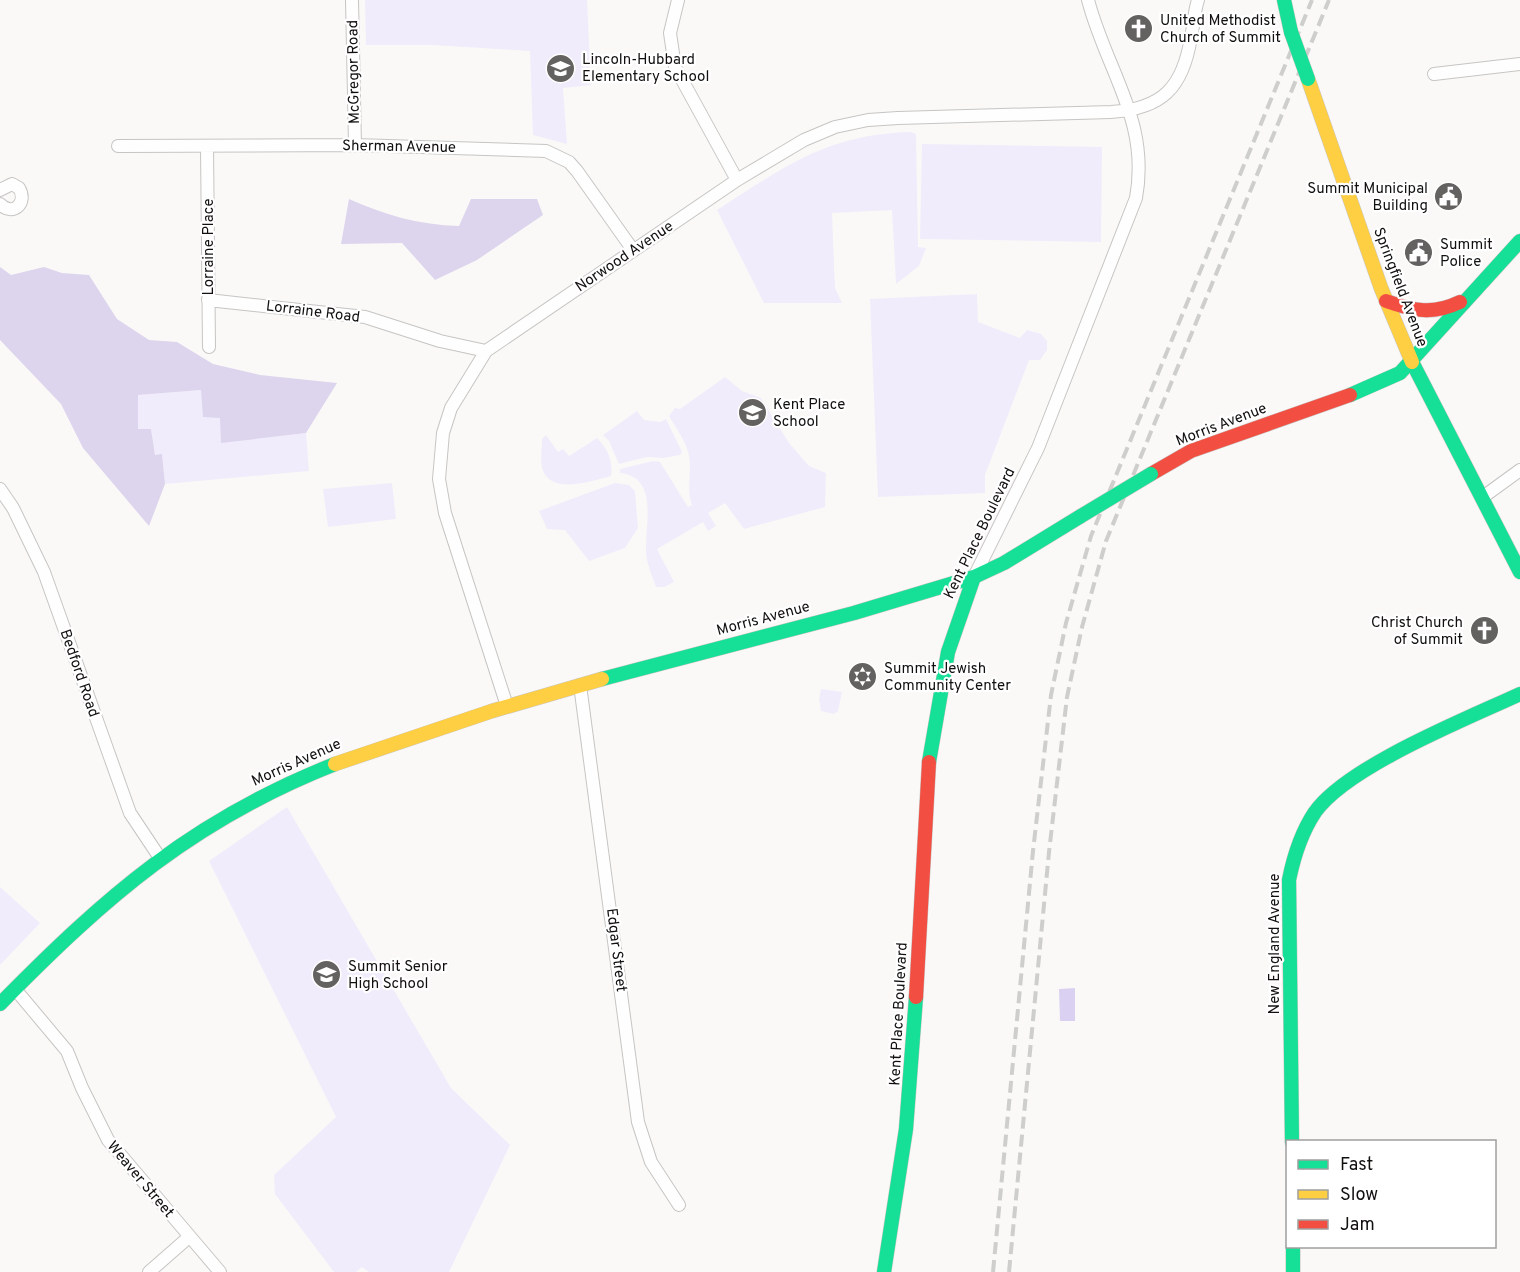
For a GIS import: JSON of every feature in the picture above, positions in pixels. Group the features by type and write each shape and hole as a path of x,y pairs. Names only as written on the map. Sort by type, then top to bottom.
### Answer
{"main road":[{"name":"Springfield Avenue","path":"1284,0 1291,32 1386,301 1413,362 1520,572"},
{"name":"Morris Avenue","path":"0,1005 90,915 160,858 215,822 287,783 352,755 507,706 974,577 1004,563 1191,451 1383,382 1413,362 1520,241"},
{"path":"1386,301 1410,310 1436,313 1470,297"},
{"name":"Kent Place Boulevard","path":"886,1271 906,1141 931,748 946,656 962,604 974,577"},
{"name":"New England Avenue","path":"1292,1140 1289,880 1294,849 1302,832 1326,797 1352,776 1520,694"},
{"path":"1293,1248 1293,1272"}],"street":[{"name":"McGregor Road","path":"352,0 356,145"},
{"path":"678,0 670,33 672,56 685,87 737,180"},
{"name":"Kent Place Boulevard","path":"974,577 1038,448 1136,198 1140,155 1131,111 1114,74 1088,0"},
{"path":"1131,111 1143,108 1160,99 1176,84 1188,54 1198,0"},
{"path":"1434,74 1520,64"},
{"name":"Norwood Avenue","path":"507,706 446,513 439,479 441,445 451,408 486,351 737,180 804,140 836,127 868,120 1131,111"},
{"name":"Sherman Avenue","path":"118,146 356,145 546,150 569,162 577,171 633,249"},
{"name":"Lorraine Place","path":"207,147 209,348"},
{"path":"0,190 12,184 19,188 23,196 21,204 15,209 7,209 0,204"},
{"name":"Lorraine Road","path":"208,300 366,317 440,341 486,351"},
{"path":"1483,497 1520,470"},
{"name":"Bedford Road","path":"0,489 14,508 44,572 130,813 160,858"},
{"name":"Edgar Street","path":"580,685 638,1122 651,1162 679,1205"},
{"name":"Weaver Street","path":"15,990 67,1051 94,1115 108,1140 220,1272"},
{"path":"149,1272 189,1237"}],"shaded area":[{"name":"Lincoln-Hubbard Elementary School","path":"365,0 587,0 591,85 563,88 567,144 533,135 530,51 432,45 366,45"},
{"path":"911,132 916,134 918,247 926,248 919,266 896,284 892,210 832,213 835,288 842,303 764,303 717,210 786,167 830,146 881,134"},
{"path":"922,144 1102,147 1101,242 920,239"},
{"path":"349,199 376,210 430,224 459,226 471,199 537,199 543,215 477,260 435,280 402,243 341,244"},
{"path":"0,267 11,275 44,267 62,273 89,275 117,319 149,340 177,342 213,364 260,375 337,383 306,433 221,443 220,418 203,417 201,390 138,395 138,429 151,429 155,455 162,454 165,484 149,526 83,448 61,404 0,340"},
{"path":"977,294 978,322 1020,338 1027,330 1041,334 1047,341 1047,350 1040,360 1029,360 985,475 985,493 878,497 870,299"},
{"path":"725,377 742,391 761,398 789,443 809,466 826,473 825,507 744,529 725,503 708,513 716,526 708,531 703,522 657,549 674,582 664,587 656,587 646,555 648,516 645,492 640,483 632,476 620,473 620,469 653,461 660,462 688,507 692,505 689,494 688,451 669,416 675,408 680,409"},
{"path":"201,390 221,418 221,442 306,433 309,471 165,484 162,455 155,455 151,429 138,429 138,395"},
{"path":"637,411 644,420 660,422 666,419 682,452 680,455 664,458 647,457 619,464 609,441 603,435"},
{"path":"546,435 558,452 563,449 569,456 597,438 609,456 611,476 582,483 553,482 546,477 541,465 542,439"},
{"path":"392,483 396,519 328,527 323,489"},
{"path":"615,483 629,485 635,491 638,528 625,548 589,561 565,530 547,529 539,511"},
{"path":"821,689 842,692 838,711 834,714 821,711 819,699"},
{"name":"Summit Senior High School","path":"287,807 451,1088 510,1145 449,1272 369,1272 362,1267 356,1272 334,1272 275,1194 274,1175 336,1117 209,861"},
{"path":"0,887 40,923 0,965"},
{"path":"1075,988 1075,1021 1060,1021 1059,989"}],"railway":[{"path":"993,1272 1033,851 1051,695 1066,623 1091,536 1312,0"},
{"path":"1009,1272 1049,852 1067,697 1082,627 1106,541 1329,0"}],"traffic: fast":[{"path":"1284,0 1291,32"},
{"path":"1291,32 1308,79"},
{"path":"1350,395 1400,373 1520,241"},
{"path":"1412,362 1520,572"},
{"path":"1081,516 1151,474"},
{"path":"602,679 854,613 974,577 1004,563 1081,516"},
{"path":"929,762 948,652 974,577"},
{"path":"1292,1140 1289,880 1306,828 1315,812 1331,795 1380,761 1440,730 1520,694"},
{"path":"0,1004 77,929 154,864 238,810 284,786 335,764"},
{"path":"884,1272 906,1129 916,997"},
{"path":"1293,1248 1293,1272"}],"traffic: slow":[{"path":"1308,79 1381,288 1412,362"},
{"path":"335,764 492,711 602,679"}],"traffic: jam":[{"path":"1386,301 1423,310 1441,309 1460,302"},
{"path":"1151,474 1191,451 1350,395"},
{"path":"916,997 929,762"}],"place":[{"name":"United Methodist Church of Summit","path":"1139,29"},
{"name":"Lincoln-Hubbard Elementary School","path":"561,68"},
{"name":"Summit Municipal Building","path":"1449,197"},
{"name":"Summit Police","path":"1419,253"},
{"name":"Kent Place School","path":"752,413"},
{"name":"Christ Church of Summit","path":"1484,631"},
{"name":"Summit Jewish Community Center","path":"863,677"},
{"name":"Summit Senior High School","path":"327,975"}]}
